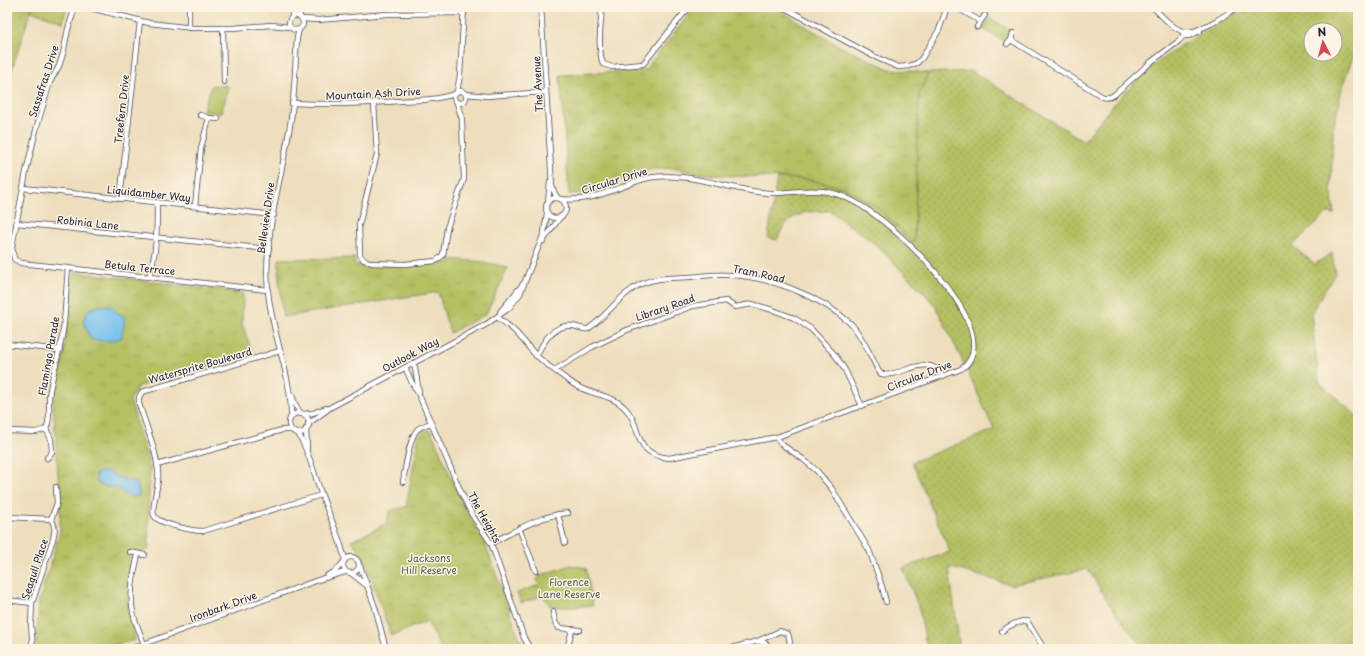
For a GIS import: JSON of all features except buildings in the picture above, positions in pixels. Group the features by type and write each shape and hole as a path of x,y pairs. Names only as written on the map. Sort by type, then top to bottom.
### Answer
{"street":[{"name":"Sassafras Drive","path":"12,256 12,247 23,188 37,126 50,82 59,66 63,54 74,7"},
{"path":"87,7 140,20 189,28 224,28 272,25 291,28 301,27 319,20"},
{"path":"189,7 189,28"},
{"path":"291,18 294,7"},
{"path":"297,7 301,18"},
{"path":"386,7 387,14"},
{"path":"462,118 456,102 456,93 460,75 464,7"},
{"name":"The Avenue","path":"541,7 552,186 559,199"},
{"path":"602,7 600,34 602,59 603,64 612,67 643,64 689,7"},
{"path":"783,7 887,63 898,67 909,66 917,63 922,58 939,30 948,7"},
{"path":"956,7 980,21"},
{"path":"1153,7 1184,34"},
{"path":"1011,40 1106,98 1113,96 1145,67 1179,41 1184,34 1214,22 1238,7"},
{"path":"272,25 291,18 319,20 387,14 464,13"},
{"path":"977,28 985,15"},
{"name":"Belleview Drive","path":"291,18 291,28 296,49"},
{"name":"Belleview Drive","path":"301,18 301,27 297,38 291,119 269,249 268,290 289,388 295,404 302,414"},
{"name":"Treefern Drive","path":"120,199 140,20"},
{"path":"224,28 224,82"},
{"path":"1007,44 1011,40 1013,33"},
{"path":"374,103 377,154 359,225 360,255 364,260 372,263 404,264 436,261 443,255 447,228 464,179 462,118 465,93 460,75"},
{"path":"465,101 487,96 546,92"},
{"name":"Mountain Ash Drive","path":"292,103 330,105 374,103 430,99 456,93 465,93"},
{"path":"465,93 487,96"},
{"name":"Mountain Ash Drive","path":"430,99 462,104 465,101"},
{"path":"200,115 218,120"},
{"path":"195,206 201,148 209,118"},
{"name":"The Avenue","path":"548,202 550,160"},
{"name":"Circular Drive","path":"497,317 515,331 536,356 555,370 581,388 623,405 630,414 639,439 644,447 651,453 669,458 777,437 943,376 965,366 971,356 973,340 970,327 963,310 941,279 910,247 875,215 850,199 821,191 800,190 768,193 697,179 662,176 640,179 591,198 574,200 559,199"},
{"name":"Liquidamber Way","path":"23,188 274,215"},
{"path":"553,198 559,199 565,207 562,216 555,218 549,215 546,207 548,202 553,198"},
{"path":"149,277 157,238 157,202"},
{"name":"Outlook Way","path":"302,414 313,413 331,407 487,324 497,317 525,282 544,233 547,213"},
{"name":"Outlook Way","path":"536,253 547,234 562,216"},
{"name":"Robinia Lane","path":"17,223 269,249"},
{"path":"7,257 12,256"},
{"name":"Betula Terrace","path":"12,256 21,263 268,290"},
{"name":"Flamingo Parade","path":"46,429 49,424 48,408 50,390 64,328 68,268"},
{"name":"Tram Road","path":"536,356 544,341 556,329 569,326 588,329 626,294 642,284 660,278 728,275 756,279 778,285 811,297 825,304 851,324 881,374 895,374 922,365 938,370 943,376"},
{"name":"Library Road","path":"555,370 592,347 627,330 693,306 726,301 735,307 752,304 794,318 811,330 835,355 845,370 862,406"},
{"path":"7,344 60,350"},
{"name":"Watersprite Boulevard","path":"280,351 142,392 139,397 139,404 159,473 153,515 156,519 193,530 203,531 322,495"},
{"name":"The Heights","path":"413,363 419,395"},
{"name":"The Heights","path":"405,367 419,395 467,504 491,543 524,638 530,649"},
{"name":"Belleview Drive","path":"289,388 291,417"},
{"name":"Outlook Way","path":"307,426 331,407"},
{"path":"291,430 289,423 293,415 302,414 306,417 306,440 308,453"},
{"path":"268,434 289,423"},
{"path":"403,482 408,453 416,431 431,423"},
{"path":"298,433 301,433 307,426"},
{"path":"7,431 36,432 46,429 51,438 52,452 46,458"},
{"path":"157,465 282,430 291,430 298,433 308,453 339,540 344,562 343,568 345,572 352,574 368,586"},
{"path":"777,437 782,444 813,467 832,489 869,550 886,602"},
{"name":"Seagull Place","path":"33,649 31,625 32,603 56,529 52,519 57,503 56,487"},
{"path":"491,543 538,519 568,513"},
{"path":"558,514 565,543"},
{"path":"7,517 52,519"},
{"path":"520,528 536,571"},
{"path":"339,540 347,553 358,561 368,586 385,648 378,649"},
{"path":"130,552 138,555 145,555"},
{"path":"138,555 131,587 132,604 134,619 144,644"},
{"path":"344,562 349,557 354,558"},
{"name":"Ironbark Drive","path":"130,649 321,578 334,572 344,562"},
{"path":"352,574 358,570 360,566"},
{"name":"Ironbark Drive","path":"321,578 345,572"},
{"path":"7,600 32,603"},
{"path":"553,612 555,622 558,627 562,629 580,630"},
{"path":"1002,631 1015,623 1023,620 1027,621 1044,649"},
{"path":"567,649 572,630"},
{"path":"728,649 758,641 780,631 788,634 790,639 790,645 787,649"},
{"path":"758,641 765,643 772,649"}],"green space":[{"path":"7,7 32,7 7,85"},
{"path":"32,7 67,7 63,22 31,11"},
{"path":"695,7 774,7 837,45 889,69 928,73 919,95 914,243 876,206 845,188 805,179 713,175 670,168 638,171 606,187 588,193 569,194 560,75 645,70"},
{"path":"1247,7 1358,7 1358,43 1343,84 1333,130 1331,186 1334,214 1327,213 1292,246 1315,264 1332,253 1335,274 1311,313 1319,382 1358,417 1358,649 1146,649 1114,611 1088,569 1011,585 949,567 960,649 927,649 919,608 903,568 950,552 912,462 994,430 968,372 936,307 875,244 830,211 806,212 792,218 782,229 777,240 768,238 777,178 805,179 845,188 876,206 914,243 919,95 928,73 971,71 1084,141 1118,100 1137,81 1167,55 1189,40"},
{"path":"990,18 1012,31 1005,42 983,29"},
{"path":"212,85 228,86 225,101 220,114 203,110"},
{"path":"354,258 355,265 450,263 450,259 485,262 508,268 486,314 450,333 438,292 283,317 279,280 279,259"},
{"path":"75,272 243,293 242,324 253,354 138,386 130,400 150,469 148,511 149,549 130,556 127,598 135,640 97,649 36,649 39,601 60,532 60,501 53,402 65,349 68,296"},
{"name":"Jacksons Hill Reserve","path":"425,430 431,431 464,507 485,544 521,643 526,649 441,649 427,621 391,636 363,554 351,541 386,524 390,511 406,507 419,435"},
{"name":"Florence Lane Reserve","path":"571,565 586,568 593,605 577,607 551,607 543,596 521,603 517,593 539,585 537,579 541,575"}],"water":[{"path":"110,305 118,313 125,317 122,337 111,341 91,339 83,321 89,309"},
{"path":"110,472 116,477 137,483 139,494 135,498 125,494 118,488 106,487 96,482 96,474"}]}
